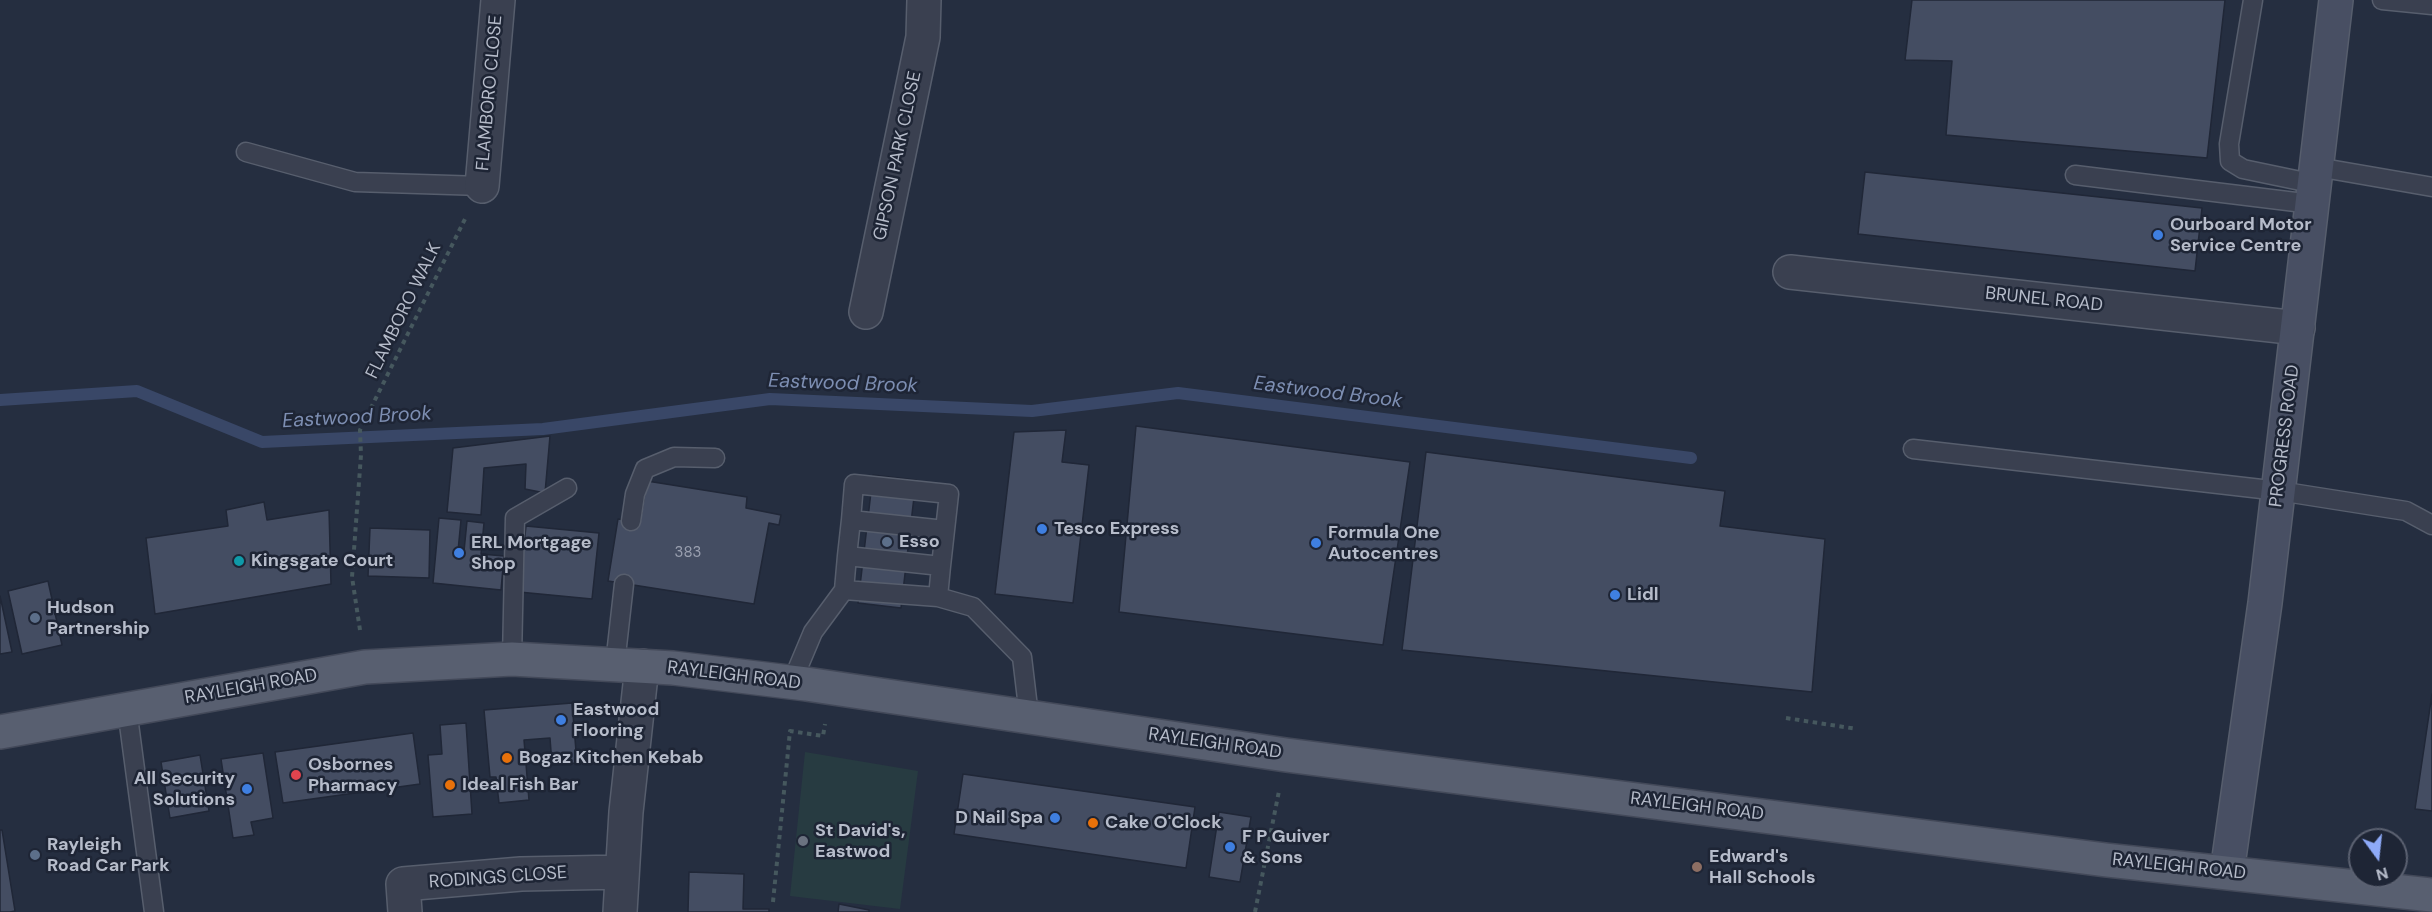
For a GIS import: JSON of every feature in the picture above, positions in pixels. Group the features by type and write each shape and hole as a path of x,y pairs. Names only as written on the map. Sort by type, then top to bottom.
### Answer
{"main road":[{"name":"RAYLEIGH ROAD","path":"0,732 365,667 512,659 628,665 792,682 1286,755 2106,860 2432,895"}],"street":[{"name":"FLAMBORO CLOSE","path":"482,186 498,0"},
{"name":"GIPSON PARK CLOSE","path":"867,312 923,37 924,0"},
{"name":"PROGRESS ROAD","path":"2227,872 2279,491 2336,0"},
{"name":"BRUNEL ROAD","path":"1790,272 2298,328"},
{"path":"620,912 628,665"},
{"name":"RODINGS CLOSE","path":"405,912 403,884 521,874 622,872"}],"lane":[{"path":"2253,0 2229,144 2230,160 2242,169 2315,185"},
{"path":"2382,0 2432,5"},
{"path":"246,152 355,182 482,186"},
{"path":"2075,175 2315,185 2432,187"},
{"path":"1913,449 2279,491 2406,511 2432,525"},
{"path":"632,521 635,494 645,469 674,457 715,458"},
{"path":"792,682 813,632 843,590 854,484 948,494 938,597"},
{"path":"512,659 515,518 567,488"},
{"path":"850,520 945,530"},
{"path":"847,556 941,566"},
{"path":"624,584 628,665"},
{"path":"843,590 938,597 972,607 1022,657 1029,716"},
{"path":"127,709 154,912"}],"path":[{"name":"FLAMBORO WALK","path":"365,667 352,577 361,455 360,430 482,186"},
{"path":"773,902 790,731 824,736 831,688"},
{"path":"1786,718 1857,729"},
{"path":"1255,912 1286,755"}],"shaded area":[{"path":"805,752 918,771 900,909 790,896"}],"building":[{"path":"1912,0 2225,0 2207,158 1946,135 1952,61 1905,60"},
{"path":"1865,172 2202,208 2195,271 1858,234"},
{"path":"1136,426 1410,462 1383,645 1119,612"},
{"name":"Tesco Express","path":"1066,430 1062,462 1089,465 1073,603 995,594 1014,432"},
{"path":"550,436 545,493 525,489 526,464 484,468 481,515 447,512 453,448"},
{"name":"Lidl","path":"1426,452 1725,491 1720,526 1825,539 1812,692 1402,650"},
{"name":"Esso","path":"873,475 916,480 901,608 858,603"},
{"path":"647,481 747,497 746,508 781,515 779,525 769,523 754,604 608,581 618,519 640,522"},
{"name":"Kingsgate Court","path":"264,502 267,520 329,510 331,584 155,614 146,538 228,526 226,510"},
{"name":"ERL Mortgage Shop","path":"439,518 461,520 458,551 464,551 467,521 484,523 481,554 504,556 501,590 433,583"},
{"path":"526,526 599,533 592,599 519,592"},
{"path":"370,528 430,530 429,578 368,576"},
{"name":"Hudson Partnership","path":"48,581 62,645 22,654 8,591"},
{"path":"0,596 12,652 0,654"},
{"path":"2432,694 2432,811 2415,809"},
{"path":"572,703 577,763 552,765 550,738 524,740 529,800 499,803 496,777 490,777 484,710"},
{"name":"Ideal Fish Bar","path":"466,723 472,814 433,817 428,755 442,754 440,725"},
{"path":"413,733 420,784 283,803 275,752"},
{"name":"All Security Solutions","path":"263,753 273,818 251,822 254,835 233,838 221,759"},
{"path":"200,755 209,811 170,818 161,762"},
{"path":"963,774 1195,807 1186,868 954,834"},
{"name":"F P Guiver & Sons","path":"1219,812 1251,817 1240,882 1209,877"},
{"path":"0,830 2,830 15,911 10,912 0,912"},
{"path":"689,872 744,874 743,909 769,909 769,912 688,912"},
{"path":"839,904 869,910 869,912 838,912"}],"waterway":[{"name":"Eastwood Brook","path":"0,400 137,391 262,442 543,429 770,399 1032,411 1178,393 1691,458"}],"place":[{"name":"Ourboard Motor Service Centre","path":"2158,235"},
{"name":"Tesco Express","path":"1042,529"},
{"name":"Esso","path":"887,542"},
{"name":"Formula One Autocentres","path":"1316,543"},
{"name":"ERL Mortgage Shop","path":"459,553"},
{"name":"Kingsgate Court","path":"239,561"},
{"name":"Lidl","path":"1615,595"},
{"name":"Hudson Partnership","path":"35,618"},
{"name":"Eastwood Flooring","path":"561,720"},
{"name":"Bogaz Kitchen Kebab","path":"507,758"},
{"name":"Osbornes Pharmacy","path":"296,775"},
{"name":"Ideal Fish Bar","path":"450,785"},
{"name":"All Security Solutions","path":"247,789"},
{"name":"D Nail Spa","path":"1055,818"},
{"name":"Cake O'Clock","path":"1093,823"},
{"name":"St David's, Eastwod","path":"803,841"},
{"name":"F P Guiver & Sons","path":"1230,847"},
{"name":"Rayleigh Road Car Park","path":"35,855"},
{"name":"Edward's Hall Schools","path":"1697,867"}]}
